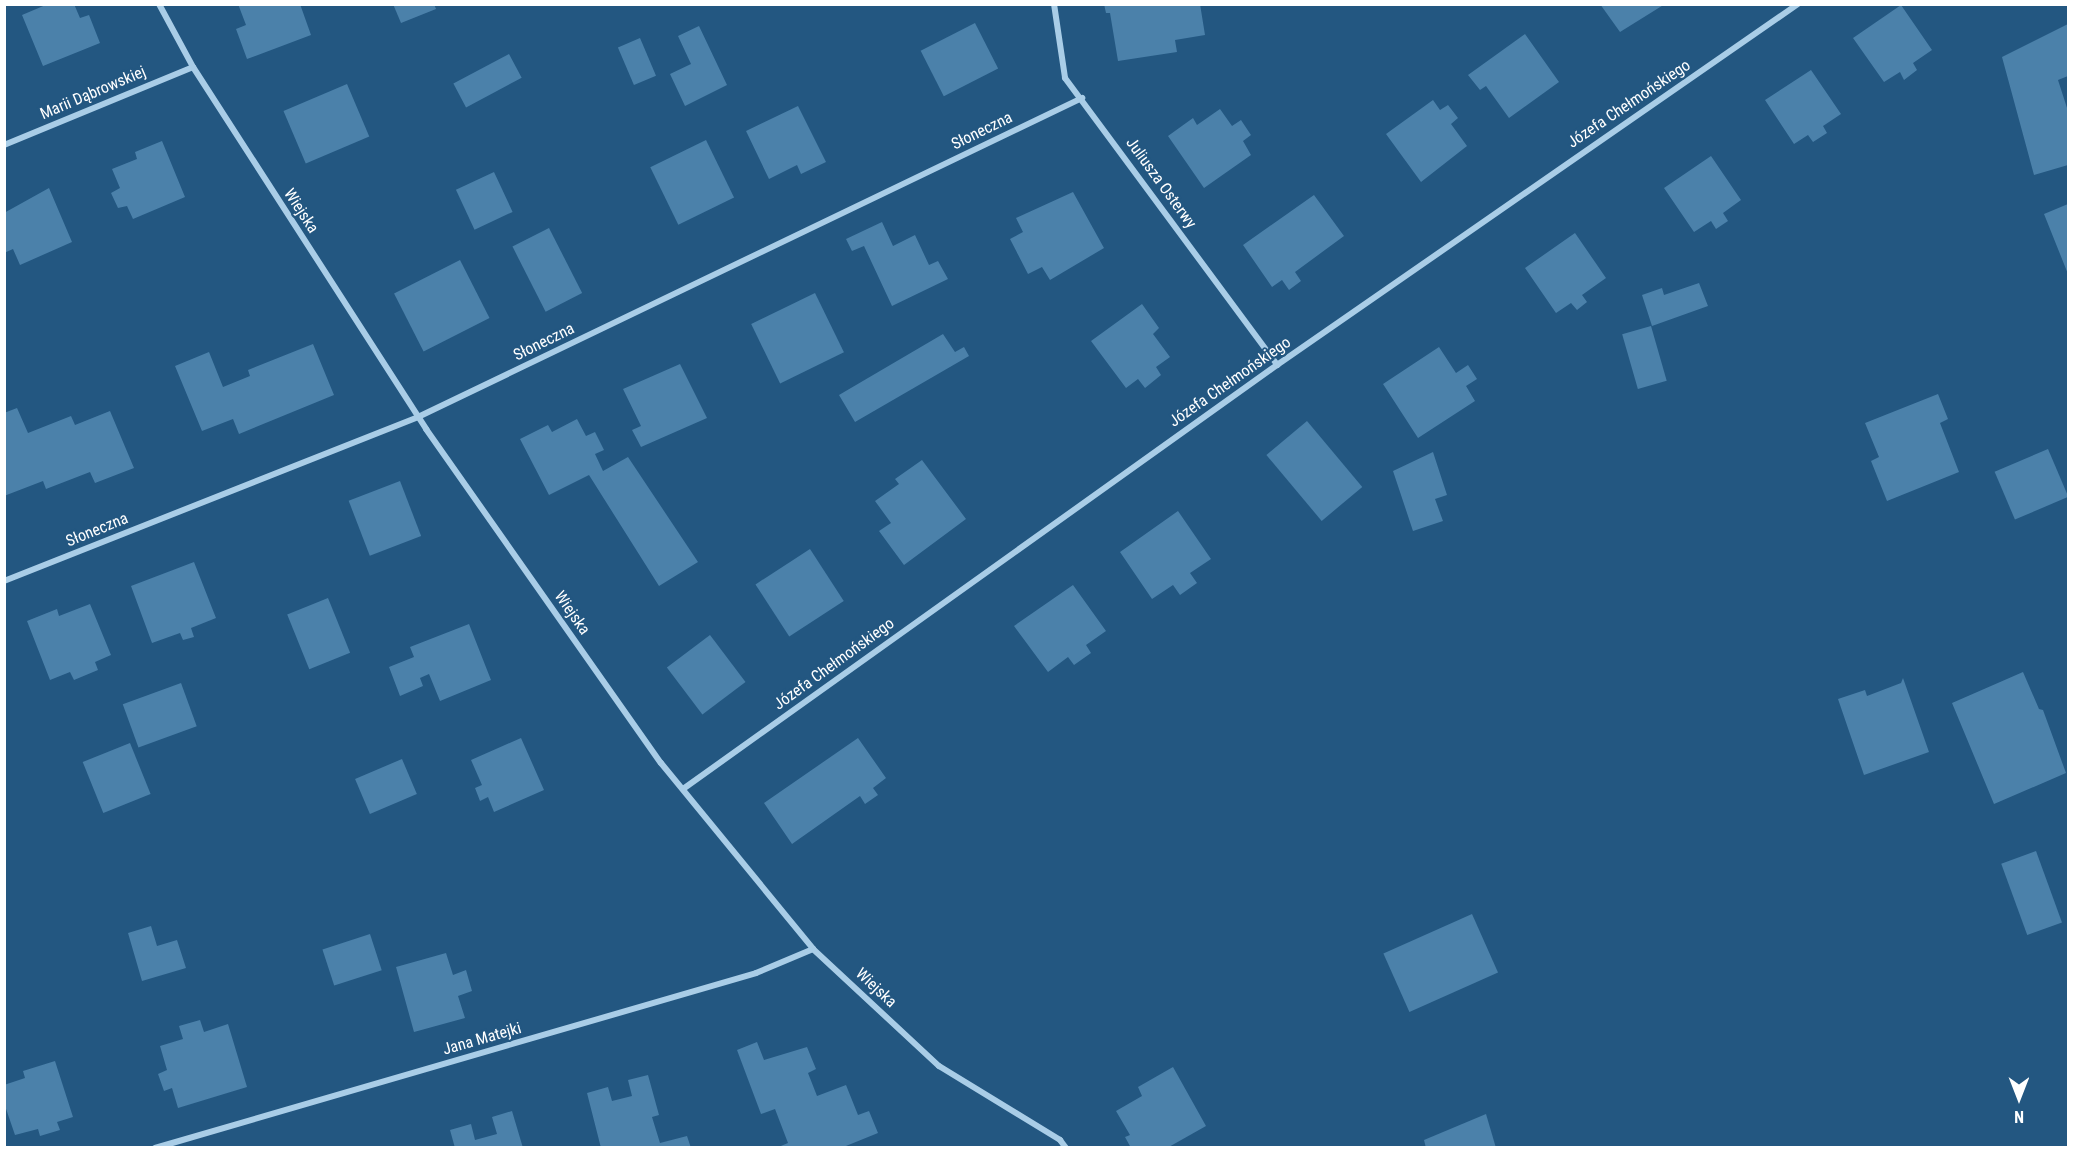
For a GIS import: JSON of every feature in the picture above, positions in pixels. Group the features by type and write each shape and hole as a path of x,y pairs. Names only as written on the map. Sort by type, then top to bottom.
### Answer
{"street":[{"name":"Wiejska","path":"159,4 193,67 418,417 682,789 813,949 939,1066 1060,1140 1066,1148"},
{"name":"Juliusza Osterwy","path":"1054,4 1065,78 1277,364"},
{"name":"Józefa Chełmońskiego","path":"682,789 1277,364 1798,4"},
{"name":"Marii Dąbrowskiej","path":"4,145 193,67"},
{"name":"Słoneczna","path":"4,581 418,417 1082,98"},
{"name":"Jana Matejki","path":"155,1148 756,973 813,949"}],"building":[{"path":"48,4 74,4 80,18 89,15 100,43 43,66 22,15"},
{"path":"238,4 300,4 311,35 247,59 236,29 246,25"},
{"path":"393,4 434,4 436,9 401,23"},
{"path":"1104,4 1200,4 1205,35 1175,40 1177,52 1118,61 1110,13 1106,13"},
{"path":"1600,4 1665,4 1620,32"},
{"path":"1901,5 1932,50 1913,63 1917,70 1904,80 1900,72 1884,82 1853,38"},
{"path":"975,23 998,68 944,96 921,51"},
{"path":"2068,24 2068,76 2058,80 2068,111 2068,165 2034,175 2002,57"},
{"path":"699,26 727,85 685,106 670,74 691,64 678,36"},
{"path":"1525,34 1559,82 1509,118 1486,86 1480,90 1468,75"},
{"path":"640,38 656,76 634,85 618,47"},
{"path":"509,54 522,78 466,107 453,84"},
{"path":"1811,70 1841,114 1823,126 1827,133 1813,142 1808,135 1794,144 1765,100"},
{"path":"347,84 369,136 306,163 283,111"},
{"path":"1433,100 1440,110 1448,105 1458,118 1451,124 1467,146 1421,182 1386,134"},
{"path":"798,106 826,162 801,174 797,165 769,179 746,131"},
{"path":"1220,109 1232,126 1241,120 1251,135 1243,141 1251,155 1204,188 1168,136 1193,118 1197,125"},
{"path":"706,140 734,198 678,225 650,167"},
{"path":"162,141 185,197 133,219 127,206 118,208 111,193 120,188 112,169 137,159 135,152"},
{"path":"1711,156 1741,200 1723,213 1728,221 1716,229 1711,221 1694,232 1664,188"},
{"path":"494,172 513,212 475,230 456,190"},
{"path":"49,188 72,242 20,265 13,249 4,253 4,213"},
{"path":"1073,192 1104,248 1050,280 1042,267 1028,274 1010,239 1023,232 1016,218"},
{"path":"1314,195 1344,236 1295,272 1301,281 1289,290 1282,280 1272,287 1243,245"},
{"path":"2068,204 2068,274 2044,214"},
{"path":"882,222 893,246 915,235 929,265 938,261 948,279 892,306 864,246 852,251 846,239"},
{"path":"549,228 582,293 546,312 512,247"},
{"path":"1575,233 1606,278 1582,295 1587,302 1577,310 1571,303 1556,313 1525,268"},
{"path":"460,260 490,318 424,352 394,294"},
{"path":"1699,283 1708,306 1652,326 1642,295 1662,288 1664,295"},
{"path":"815,293 844,352 780,383 751,324"},
{"path":"1142,304 1159,328 1153,334 1170,357 1156,367 1161,375 1145,388 1138,379 1126,388 1091,341"},
{"path":"1651,326 1667,381 1638,389 1622,334"},
{"path":"943,334 955,352 964,347 969,356 855,422 839,395"},
{"path":"313,344 334,395 239,434 233,419 202,431 175,366 209,352 223,387 250,376 248,370"},
{"path":"1439,347 1456,373 1468,365 1477,379 1466,386 1475,401 1418,438 1383,384"},
{"path":"680,364 707,418 641,447 632,430 641,426 623,389"},
{"path":"1938,394 1948,419 1940,423 1959,472 1887,501 1871,461 1879,457 1865,423"},
{"path":"17,408 28,433 71,416 75,425 110,411 134,468 95,483 90,472 46,489 43,481 4,496 4,413"},
{"path":"577,419 586,436 595,432 604,450 595,454 603,471 628,457 698,562 659,586 589,475 549,495 520,439 548,425 552,432"},
{"path":"1307,421 1362,487 1322,521 1266,455"},
{"path":"2048,449 2068,497 2015,520 1995,472"},
{"path":"1433,452 1447,495 1435,499 1443,521 1413,531 1393,471"},
{"path":"922,460 966,519 904,565 879,531 891,523 875,501 899,484 895,479"},
{"path":"400,481 421,536 370,556 349,501"},
{"path":"1178,511 1211,559 1190,573 1197,583 1180,595 1173,585 1152,599 1120,552"},
{"path":"810,549 844,601 789,636 755,584"},
{"path":"194,562 216,618 191,628 194,637 183,640 180,633 152,643 131,586"},
{"path":"1073,585 1106,631 1086,645 1091,653 1074,665 1068,657 1048,672 1014,626"},
{"path":"328,598 350,653 309,669 287,614"},
{"path":"90,604 111,655 95,662 98,670 74,680 70,672 50,680 27,621 57,609 59,616"},
{"path":"469,624 491,680 440,701 429,674 420,678 423,686 400,696 389,667 414,657 410,647"},
{"path":"710,635 746,682 702,715 667,667"},
{"path":"2023,672 2039,709 2043,710 2066,773 1994,804 1952,703"},
{"path":"1903,678 1929,752 1864,775 1838,699 1865,690 1867,696 1901,683"},
{"path":"181,683 197,726 138,747 123,704"},
{"path":"521,738 544,790 494,812 488,797 480,801 475,788 482,785 471,760"},
{"path":"858,738 886,778 873,788 878,795 865,804 860,796 792,844 764,803"},
{"path":"130,743 151,794 103,813 83,762"},
{"path":"402,759 417,794 370,814 355,779"},
{"path":"2036,851 2062,922 2027,935 2001,864"},
{"path":"1472,914 1498,972 1409,1012 1383,953"},
{"path":"151,926 157,946 177,940 186,968 142,981 128,933"},
{"path":"370,934 382,970 334,986 322,949"},
{"path":"446,953 453,975 466,970 472,991 458,996 465,1018 414,1032 396,967"},
{"path":"200,1020 204,1032 228,1024 247,1087 178,1108 172,1088 164,1091 158,1074 167,1070 160,1046 183,1039 179,1026"},
{"path":"757,1042 764,1060 807,1047 816,1069 808,1073 817,1096 846,1085 858,1115 869,1111 878,1133 841,1148 776,1148 788,1143 775,1109 761,1114 737,1050"},
{"path":"55,1061 73,1117 57,1122 60,1130 40,1136 38,1129 15,1135 4,1103 4,1085 25,1078 23,1071"},
{"path":"1173,1067 1206,1126 1167,1148 1131,1148 1125,1137 1130,1135 1116,1111 1142,1096 1138,1087"},
{"path":"648,1075 659,1115 652,1117 660,1143 687,1136 691,1148 601,1148 587,1093 608,1087 612,1101 632,1096 628,1080"},
{"path":"512,1111 523,1148 455,1148 450,1130 471,1124 475,1140 497,1134 492,1117"},
{"path":"1486,1114 1496,1148 1426,1148 1424,1140"}]}
